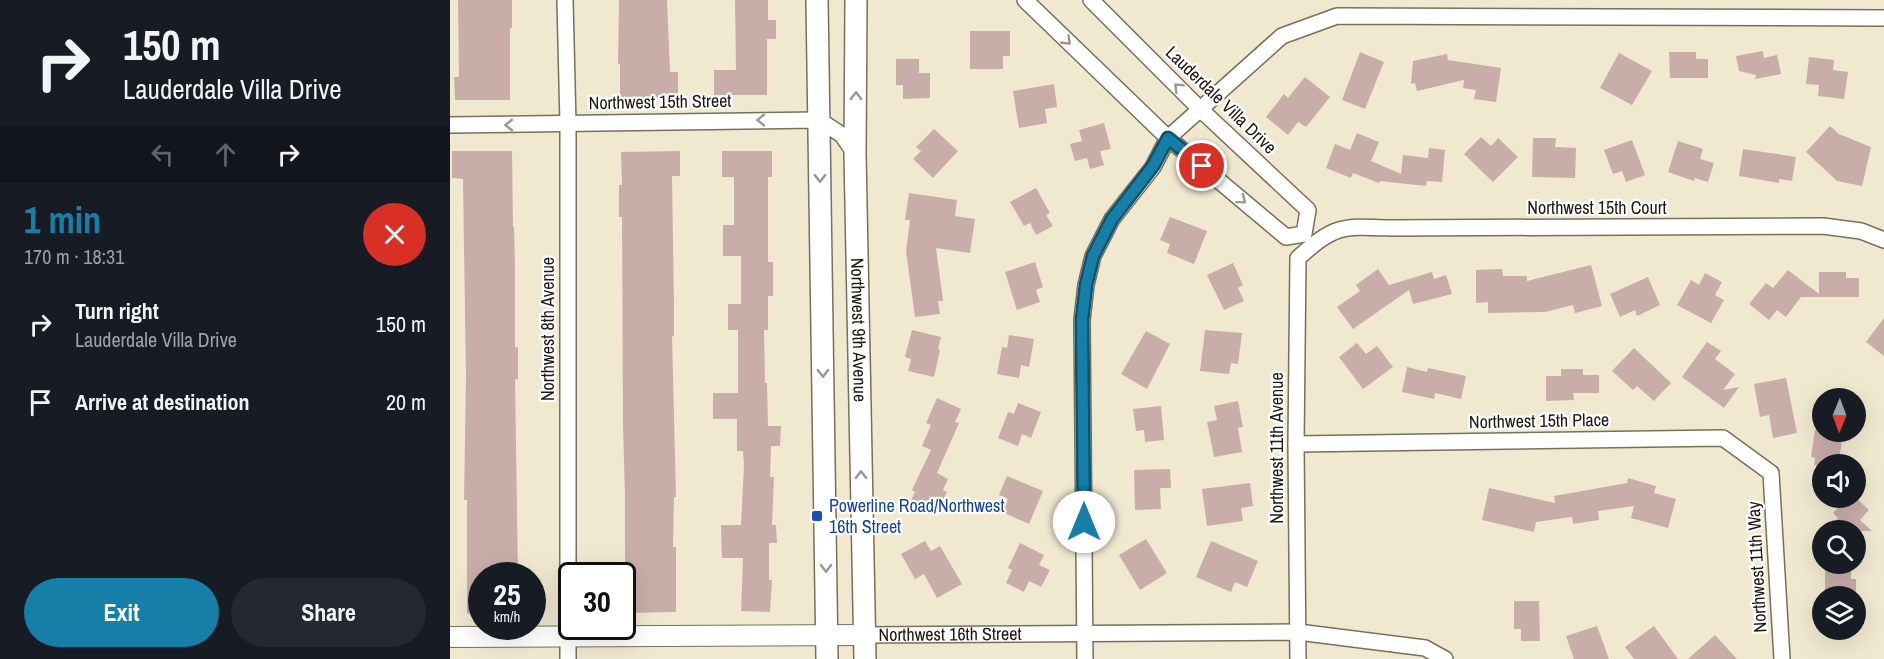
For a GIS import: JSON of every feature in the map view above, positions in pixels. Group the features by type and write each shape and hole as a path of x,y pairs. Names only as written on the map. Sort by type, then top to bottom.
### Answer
{"main road":[{"name":"Northwest 9th Avenue","path":"817,0 827,659"},
{"name":"Northwest 9th Avenue","path":"856,0 855,154 865,659"}],"street":[{"name":"Northwest 8th Avenue","path":"565,0 568,124 567,562"},
{"path":"1025,0 1168,138 1286,237 1309,239"},
{"name":"Lauderdale Villa Drive","path":"1090,0 1200,109 1308,210 1309,239"},
{"path":"1085,659 1082,320 1086,285 1093,256 1112,219 1153,166 1168,138 1282,36 1337,16 1884,18"},
{"name":"Northwest 15th Street","path":"450,125 819,120"},
{"path":"819,120 843,135 855,154"},
{"name":"Northwest 15th Court","path":"1309,239 1348,226 1390,228 1823,226 1861,231 1884,240"},
{"name":"Northwest 11th Avenue","path":"1298,659 1296,444 1298,258 1309,239"},
{"name":"Northwest 15th Place","path":"1296,444 1723,438 1771,473"},
{"name":"Northwest 11th Way","path":"1771,473 1782,659"},
{"name":"Northwest 16th Street","path":"636,635 1298,632 1425,648 1445,659"},
{"name":"Northwest 16th Street","path":"450,637 558,635"},
{"name":"Northwest 8th Avenue","path":"567,640 567,659"}],"building":[{"path":"458,0 512,0 510,100 455,100 454,77 459,77"},
{"path":"619,0 667,0 670,72 678,72 678,98 620,98"},
{"path":"735,0 768,0 768,20 776,20 776,39 767,39 767,95 714,95 714,70 736,70"},
{"path":"970,31 1010,31 1010,56 1003,56 1003,69 970,69"},
{"path":"1763,51 1764,58 1777,55 1781,74 1755,79 1756,75 1739,71 1736,56"},
{"path":"1360,52 1384,62 1365,109 1342,100"},
{"path":"1669,52 1696,52 1696,59 1708,59 1708,78 1670,78"},
{"path":"1619,53 1652,71 1632,105 1600,88"},
{"path":"1447,54 1448,60 1501,68 1496,102 1474,99 1476,90 1463,88 1464,80 1417,91 1415,83 1411,84 1413,61"},
{"path":"1809,57 1834,60 1833,70 1848,72 1844,99 1818,96 1819,85 1806,84"},
{"path":"896,59 919,59 919,73 930,73 930,98 903,99 903,85 896,85"},
{"path":"1305,77 1330,97 1306,127 1298,122 1288,135 1266,117 1284,94 1288,98"},
{"path":"1054,84 1057,107 1045,109 1047,123 1019,128 1013,91"},
{"path":"1104,123 1111,149 1100,151 1104,165 1090,169 1087,158 1075,161 1070,144 1082,141 1079,130"},
{"path":"1830,126 1839,134 1871,147 1862,186 1837,181 1806,152"},
{"path":"934,129 958,151 933,178 913,159 921,151 916,147"},
{"path":"1357,133 1379,142 1371,161 1401,174 1403,155 1428,158 1429,148 1445,150 1442,182 1427,181 1426,186 1380,181 1379,183 1353,173 1351,178 1326,168 1335,144 1350,150"},
{"path":"1481,137 1491,146 1498,138 1518,157 1493,182 1464,154"},
{"path":"1533,138 1556,138 1555,147 1576,148 1575,178 1532,177"},
{"path":"1632,140 1645,175 1626,182 1622,171 1613,174 1604,150"},
{"path":"1678,141 1703,149 1700,159 1714,163 1708,182 1695,178 1694,181 1668,172"},
{"path":"1743,149 1796,157 1792,181 1779,179 1779,183 1739,176"},
{"path":"452,151 512,151 515,347 518,347 518,379 515,379 518,562 468,562 467,614 467,500 464,500 466,379 463,179 452,178"},
{"path":"680,151 680,176 672,176 674,336 672,336 676,497 674,497 673,547 676,547 676,612 636,613 636,562 625,562 622,217 619,217 619,185 622,185 621,152"},
{"path":"722,151 772,151 772,177 768,177 768,262 773,262 773,296 768,296 768,330 764,330 765,383 767,383 768,426 781,426 780,446 771,446 770,477 774,477 772,525 776,525 777,543 769,543 769,580 772,580 770,612 741,611 743,558 722,558 721,525 741,525 744,465 743,451 737,451 737,419 713,419 713,393 738,393 738,330 728,330 728,304 741,304 741,256 723,256 723,225 734,225 734,177 722,177"},
{"path":"1036,188 1050,213 1046,215 1053,226 1036,235 1030,223 1024,226 1010,202"},
{"path":"909,193 957,200 955,216 975,219 970,253 936,248 943,301 938,301 940,314 915,317 906,251 910,220 905,220"},
{"path":"1170,217 1207,231 1194,264 1167,253 1170,244 1160,240"},
{"path":"1035,262 1043,287 1036,290 1040,302 1017,310 1005,272"},
{"path":"1233,263 1243,285 1238,288 1244,301 1224,310 1207,275"},
{"path":"1591,265 1602,306 1575,313 1573,305 1545,312 1488,313 1488,302 1476,303 1476,270 1502,269 1503,276 1527,276 1527,281"},
{"path":"1378,269 1389,285 1432,272 1434,279 1446,275 1452,294 1413,304 1409,290 1353,329 1337,307 1360,291 1356,285"},
{"path":"1788,270 1819,294 1819,272 1846,272 1846,278 1859,278 1859,297 1801,297 1786,317 1777,310 1769,320 1749,304 1766,283 1773,288"},
{"path":"1705,273 1722,282 1715,295 1724,300 1711,323 1677,305 1691,280 1699,285"},
{"path":"1648,277 1660,305 1637,316 1635,310 1620,317 1610,294"},
{"path":"1884,318 1884,356 1866,342"},
{"path":"912,330 941,337 934,377 908,371 911,359 905,357"},
{"path":"1205,330 1242,333 1238,364 1231,363 1229,374 1200,371"},
{"path":"1146,331 1170,344 1147,389 1121,374"},
{"path":"1009,335 1034,339 1029,367 1021,365 1019,378 997,374 1002,347 1007,348"},
{"path":"1707,342 1721,351 1715,359 1735,374 1723,390 1739,387 1724,408 1682,377"},
{"path":"1357,343 1366,354 1377,346 1393,367 1363,389 1339,357"},
{"path":"1634,348 1671,383 1654,401 1637,386 1633,390 1612,371"},
{"path":"1407,367 1427,372 1428,368 1466,376 1461,399 1435,393 1434,399 1402,392"},
{"path":"1561,369 1583,369 1583,375 1599,375 1599,393 1573,393 1574,400 1546,401 1546,376 1561,376"},
{"path":"1786,378 1797,433 1773,438 1769,415 1760,417 1754,384"},
{"path":"937,398 961,409 955,422 959,423 937,473 948,479 943,490 947,492 940,506 932,502 926,513 909,505 915,492 912,490 931,450 922,446 931,425 926,423"},
{"path":"1238,401 1243,427 1238,428 1242,452 1214,457 1207,422 1217,420 1214,406"},
{"path":"1018,403 1041,412 1031,438 1022,434 1018,446 998,438 1008,412 1014,414"},
{"path":"1161,406 1164,440 1145,442 1144,430 1136,431 1133,409"},
{"path":"1813,442 1842,442 1840,454 1812,454 1811,457"},
{"path":"1170,469 1171,488 1160,488 1161,509 1135,510 1134,470"},
{"path":"1007,476 1043,491 1029,524 1002,512 1008,499 999,495"},
{"path":"1628,478 1656,486 1654,493 1676,499 1668,528 1631,518 1634,506 1598,511 1599,520 1573,524 1572,517 1536,522 1534,532 1482,520 1489,488 1555,503 1554,496 1627,483"},
{"path":"1250,483 1253,506 1241,508 1243,521 1207,526 1202,489"},
{"path":"1866,507 1869,510 1860,520 1836,520 1838,518 1833,513 1838,508"},
{"path":"1146,539 1167,573 1140,590 1119,555"},
{"path":"925,541 931,551 940,546 962,584 937,598 924,574 915,579 901,554"},
{"path":"1211,541 1258,561 1247,587 1235,582 1231,592 1196,577"},
{"path":"1020,543 1044,555 1039,565 1050,570 1041,587 1029,581 1024,592 1006,583 1012,570 1008,568"},
{"path":"1825,574 1851,574 1851,579 1856,579 1856,586 1825,586"},
{"path":"1514,601 1539,601 1540,641 1521,641 1521,629 1514,629"},
{"path":"1597,626 1609,659 1574,659 1566,636"},
{"path":"1654,626 1678,659 1634,659 1625,647"},
{"path":"1715,635 1737,659 1688,659"}],"place":[{"name":"Powerline Road/Northwest 16th Street","path":"817,516"}],"route":[{"path":"1084,522 1082,320 1086,285 1093,256 1112,219 1153,166 1168,138 1202,166"}]}
